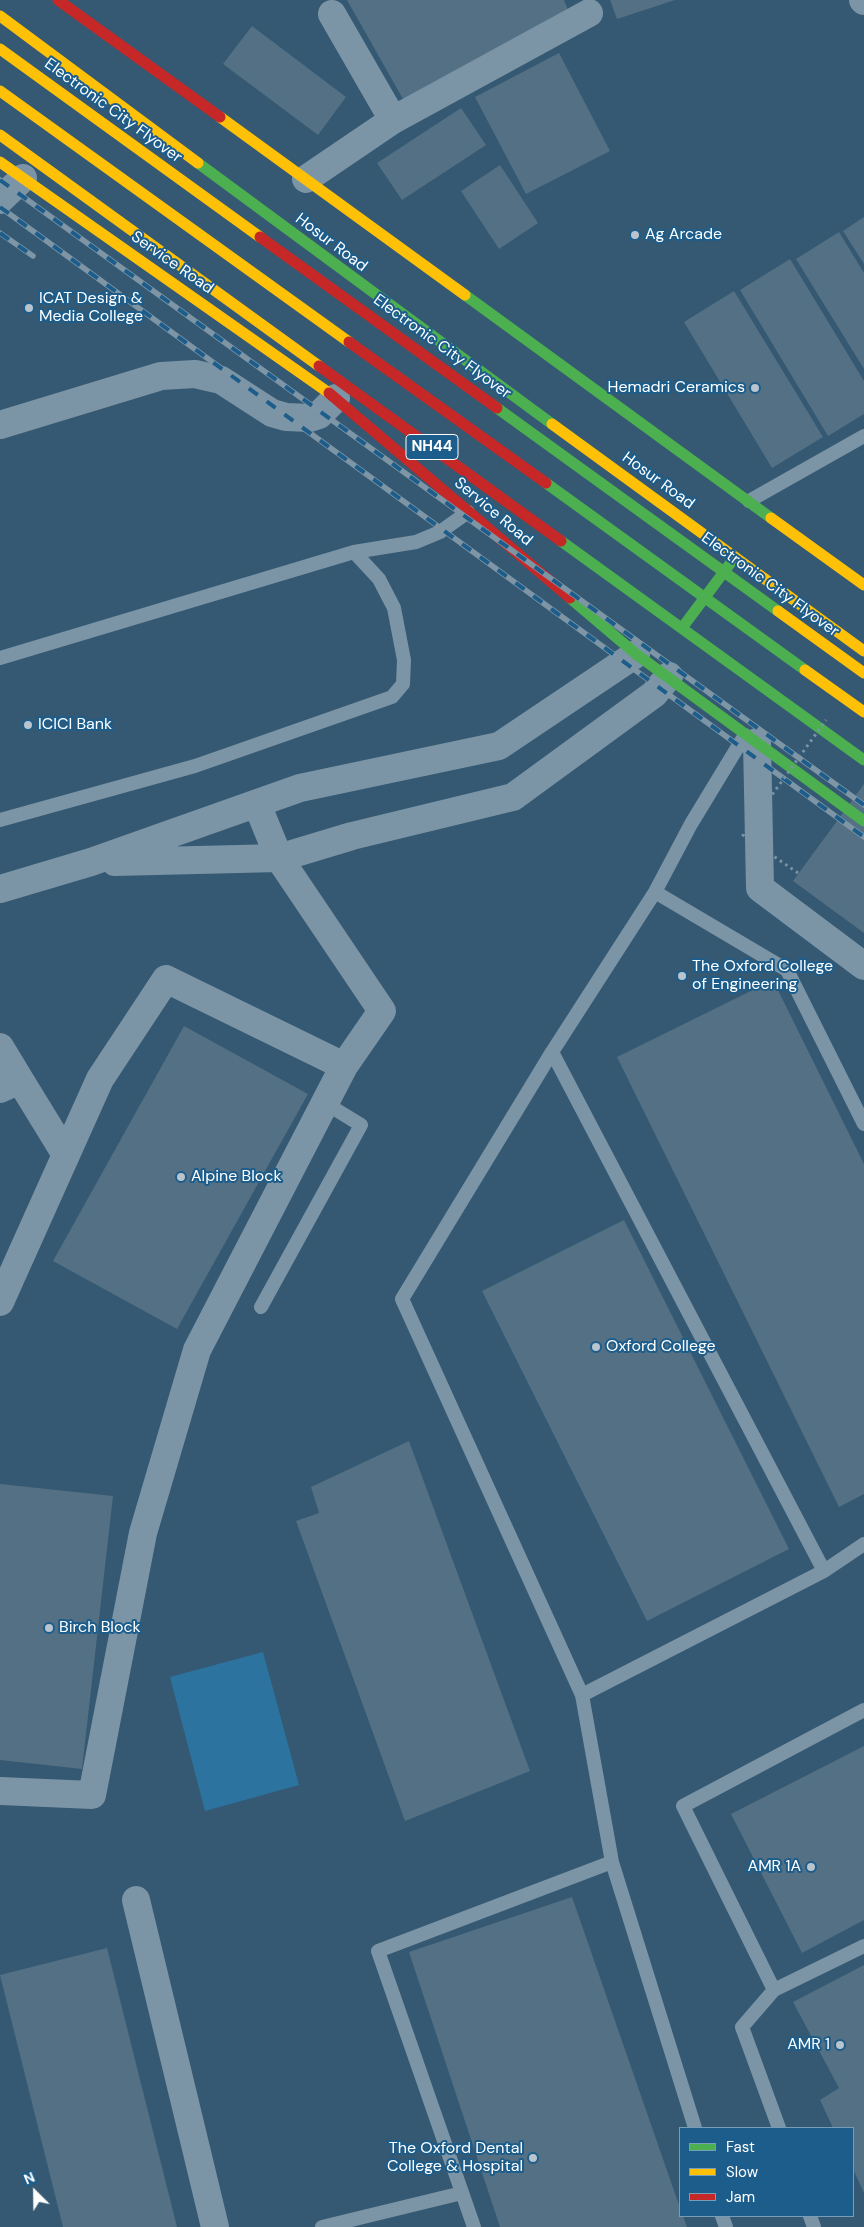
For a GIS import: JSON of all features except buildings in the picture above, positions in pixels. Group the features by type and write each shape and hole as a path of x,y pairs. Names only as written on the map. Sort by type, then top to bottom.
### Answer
{"main road":[{"path":"58,0 864,584"},
{"name":"Hosur Road","path":"0,16 386,304 864,651"},
{"name":"Electronic City Flyover","path":"0,49 864,673"},
{"path":"0,91 864,712"},
{"name":"NH44","path":"0,135 864,760"},
{"name":"Service Road","path":"0,162 336,398 636,654 864,822"},
{"path":"682,628 735,557"}],"street":[{"path":"306,179 393,120 589,13"},
{"path":"332,14 393,120"},
{"path":"0,200 23,178"},
{"path":"0,425 161,376 195,374 221,380 272,412 286,417 310,418 319,415 336,398"},
{"path":"0,889 91,862 300,788 499,746 636,654"},
{"path":"91,862 278,858 352,836 521,792 654,694 668,676"},
{"path":"751,739 760,888 864,966"},
{"path":"0,1791 92,1796 143,1533 197,1350 344,1066 382,1011 278,858 257,804"},
{"path":"0,1302 100,1079 166,979 344,1066"},
{"path":"0,1047 10,1084 66,1155"},
{"path":"136,1900 215,2227"}],"lane":[{"path":"749,501 864,436"},
{"path":"0,658 354,552 416,542 440,532 468,512"},
{"path":"0,820 195,766 392,697 403,684 404,660 394,608 379,579 354,552"},
{"path":"695,2127 612,1862 582,1695 402,1299 552,1052 655,892 691,824 751,739"},
{"path":"655,892 787,970 864,1124"},
{"path":"552,1052 824,1571"},
{"path":"261,1307 362,1124 325,1103"},
{"path":"582,1695 824,1571 864,1544"},
{"path":"774,1990 683,1806 864,1710"},
{"path":"474,2227 378,1951 612,1862"},
{"path":"779,2127 742,2027 774,1990 864,1946"},
{"path":"322,2227 462,2193"}],"path":[{"path":"798,873 744,835 830,715"}],"shaded area":[{"path":"263,1652 299,1785 205,1811 170,1677"}],"railway":[{"path":"0,180 864,805"},
{"path":"0,207 864,837"},
{"path":"0,233 33,256"}],"traffic: fast":[{"path":"198,163 552,424"},
{"path":"465,295 771,518"},
{"path":"497,408 778,611"},
{"path":"546,483 805,670"},
{"path":"561,541 864,760"},
{"path":"682,628 735,557"},
{"path":"570,598 636,654 864,821"}],"traffic: slow":[{"path":"0,16 198,163"},
{"path":"0,49 260,237"},
{"path":"0,91 349,342"},
{"path":"220,117 465,295"},
{"path":"0,135 319,366"},
{"path":"0,162 329,393"},
{"path":"552,424 864,651"},
{"path":"771,518 864,585"},
{"path":"778,611 864,673"},
{"path":"805,670 864,712"}],"traffic: jam":[{"path":"58,0 220,117"},
{"path":"260,237 497,408"},
{"path":"349,342 546,483"},
{"path":"319,366 561,541"},
{"path":"329,393 570,598"}],"place":[{"name":"Ag Arcade","path":"635,235"},
{"name":"ICAT Design & Media College","path":"29,308"},
{"name":"Hemadri Ceramics","path":"755,388"},
{"name":"ICICI Bank","path":"28,725"},
{"name":"The Oxford College of Engineering","path":"682,976"},
{"name":"Alpine Block","path":"181,1177"},
{"name":"Oxford College","path":"596,1347"},
{"name":"Birch Block","path":"49,1628"},
{"name":"AMR 1A","path":"811,1867"},
{"name":"AMR 1","path":"840,2045"},
{"name":"The Oxford Dental College & Hospital","path":"533,2158"}]}
